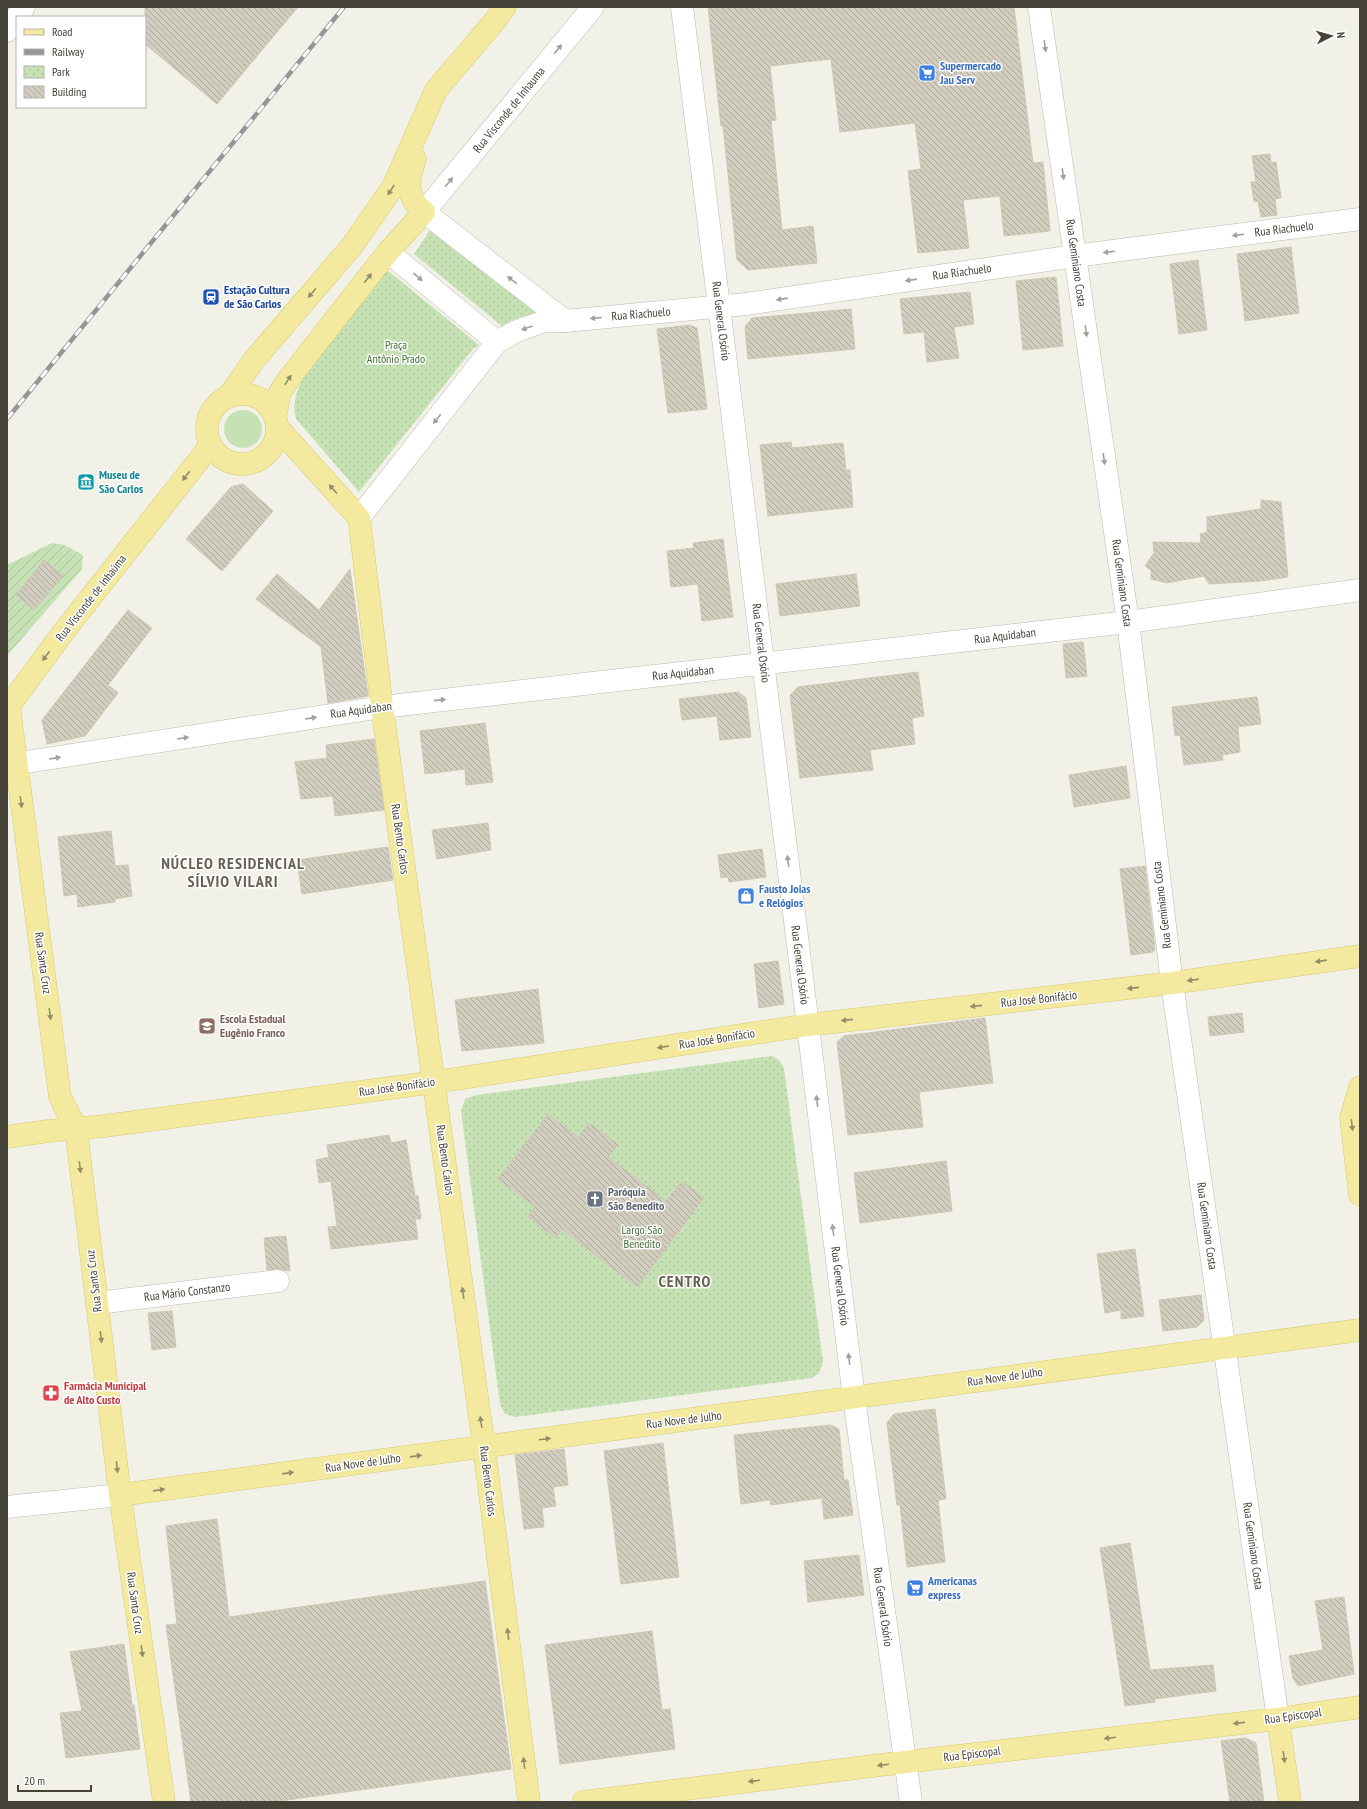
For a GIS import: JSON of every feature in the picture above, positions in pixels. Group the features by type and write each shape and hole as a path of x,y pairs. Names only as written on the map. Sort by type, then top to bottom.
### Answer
{"main road":[{"path":"229,396 254,360 352,246 396,180 423,116 436,90 505,7"},
{"path":"359,518 276,422 270,407 261,399 251,395 240,394 229,396 219,402 211,411 207,422 207,434 210,446 218,456 228,462 239,465 251,464 262,459 271,451 276,440 276,422 280,392 290,377 388,252 424,212 415,205 411,197 409,186 410,173 416,159 423,116"},
{"name":"Rua Visconde de Inhaúma","path":"12,764 9,706 65,630 210,446"},
{"name":"Rua Bento Carlos","path":"359,518 382,707 435,1082 484,1447 529,1802"},
{"name":"Rua Santa Cruz","path":"12,764 60,1097 76,1128 120,1495 164,1802"},
{"name":"Rua José Bonifácio","path":"7,1137 104,1126 435,1082 808,1025 1172,983 1360,956"},
{"path":"1360,1087 1351,1118 1360,1195"},
{"name":"Rua Nove de Julho","path":"120,1495 1360,1330"},
{"name":"Rua Episcopal","path":"583,1802 905,1762 1278,1719 1360,1707"},
{"name":"Rua Geminiano Costa","path":"1278,1719 1290,1802"}],"street":[{"path":"18,16 24,7"},
{"name":"Rua Visconde de Inhauma","path":"424,212 593,7"},
{"name":"Rua General Osório","path":"682,7 854,1398 911,1802"},
{"name":"Rua Geminiano Costa","path":"1039,7 1128,622 1172,983 1278,1719"},
{"path":"7,31 16,18"},
{"path":"424,212 564,321"},
{"name":"Rua Riachuelo","path":"564,321 719,307 1075,256 1360,219"},
{"path":"388,252 497,342"},
{"path":"359,518 497,342 517,331 546,321 564,321"},
{"name":"Rua Aquidaban","path":"12,764 382,707 1128,622 1360,590"},
{"name":"Rua Mário Constanzo","path":"97,1303 278,1281"},
{"name":"Rua Nove de Julho","path":"7,1507 120,1495"}],"green space":[{"path":"432,227 545,314 533,314 522,317 502,326 414,254"},
{"name":"Praça Antônio Prado","path":"387,270 479,345 473,349 359,492 296,419 294,408 297,393 303,378"},
{"path":"239,410 247,410 257,415 261,422 261,436 257,443 247,448 239,448 229,443 227,440 224,433 224,425 229,415 232,413"},
{"path":"52,543 65,545 83,555 82,569 7,656 7,565"},
{"name":"Largo São Benedito","path":"772,1056 779,1060 784,1068 823,1362 819,1373 812,1378 516,1417 505,1414 500,1404 461,1111 465,1099 476,1095"}],"building":[{"path":"145,7 298,7 217,104 146,45"},
{"path":"708,7 1014,7 1033,163 1043,162 1050,231 1004,236 1000,196 963,200 969,248 918,253 908,171 921,169 915,123 840,132 831,59 770,66 776,120 771,121 782,230 813,226 817,263 748,270 737,260 723,126 721,126"},
{"path":"1270,154 1271,163 1276,162 1281,198 1275,199 1277,215 1261,217 1258,201 1254,202 1251,182 1256,182 1252,156"},
{"path":"1291,247 1299,313 1245,321 1237,254"},
{"path":"1198,260 1207,330 1179,334 1170,264"},
{"path":"1056,277 1063,346 1023,350 1016,281"},
{"path":"970,292 974,324 954,327 959,358 927,362 924,332 904,334 900,299"},
{"path":"851,309 855,349 748,359 745,327 752,318"},
{"path":"690,325 697,328 707,409 668,413 657,329"},
{"path":"791,442 792,448 843,443 846,470 850,470 853,507 768,516 760,445"},
{"path":"243,484 273,511 222,571 186,539 231,487"},
{"path":"1261,500 1281,502 1288,577 1261,581 1209,584 1204,576 1167,583 1151,579 1151,570 1145,566 1154,553 1153,542 1201,543 1200,534 1207,532 1207,517 1261,509"},
{"path":"723,539 733,617 702,621 698,584 671,587 667,551 694,548 693,543"},
{"path":"44,560 63,576 34,610 16,595"},
{"path":"350,569 368,696 328,703 321,647 256,599 277,574 319,610"},
{"path":"856,574 860,606 780,616 776,584"},
{"path":"128,610 152,628 108,685 118,693 85,736 47,744 42,720"},
{"path":"1083,642 1087,676 1066,678 1063,644"},
{"path":"918,672 924,716 912,718 915,744 870,750 873,770 800,778 790,695 798,687"},
{"path":"738,692 746,698 751,737 720,740 717,716 682,720 679,699"},
{"path":"1257,697 1261,724 1238,727 1240,752 1222,755 1223,760 1184,765 1180,735 1175,736 1172,707"},
{"path":"485,723 493,782 466,785 465,769 425,774 420,731"},
{"path":"374,739 384,810 335,816 333,796 301,799 295,762 327,758 326,745"},
{"path":"1126,766 1130,798 1074,807 1069,775"},
{"path":"488,823 491,850 437,859 432,830"},
{"path":"111,831 115,866 128,865 132,896 115,899 115,902 78,907 77,894 64,896 58,837"},
{"path":"388,847 393,880 302,894 297,860"},
{"path":"762,849 766,877 729,882 728,877 721,878 718,855"},
{"path":"1145,866 1155,949 1153,952 1131,955 1120,869"},
{"path":"778,961 784,1004 759,1008 754,964"},
{"path":"538,989 544,1043 462,1051 455,1000"},
{"path":"1242,1013 1244,1032 1210,1036 1208,1017"},
{"path":"985,1018 993,1083 919,1092 923,1127 848,1135 837,1042 844,1036"},
{"name":"Paróquia São Benedito","path":"548,1114 578,1137 589,1123 618,1144 608,1157 666,1201 682,1181 704,1198 637,1287 562,1229 555,1238 528,1216 535,1207 498,1179"},
{"path":"389,1135 391,1143 406,1140 415,1196 418,1196 421,1219 415,1219 418,1239 331,1249 328,1227 337,1226 331,1181 319,1183 316,1160 329,1157 327,1145"},
{"path":"946,1161 952,1211 860,1223 854,1173"},
{"path":"286,1236 290,1271 277,1269 267,1270 264,1238"},
{"path":"1135,1249 1144,1316 1121,1319 1121,1310 1105,1313 1097,1254"},
{"path":"1201,1295 1204,1320 1197,1327 1163,1331 1159,1300"},
{"path":"172,1311 176,1347 152,1350 148,1313"},
{"path":"935,1409 946,1499 938,1500 945,1562 907,1567 900,1505 897,1505 887,1423 894,1414"},
{"path":"830,1425 839,1429 844,1480 848,1480 853,1515 824,1519 822,1498 771,1505 770,1500 741,1504 734,1435"},
{"path":"663,1443 679,1577 621,1584 604,1451"},
{"path":"564,1449 568,1485 553,1487 556,1506 542,1508 544,1527 524,1529 515,1455"},
{"path":"217,1519 229,1617 485,1581 511,1769 273,1802 191,1802 166,1625 177,1624 166,1526"},
{"path":"1130,1543 1150,1670 1213,1665 1216,1691 1154,1699 1155,1702 1125,1706 1100,1548"},
{"path":"859,1555 864,1595 808,1602 804,1561"},
{"path":"1344,1597 1354,1674 1298,1686 1293,1678 1289,1656 1323,1650 1315,1601"},
{"path":"652,1631 662,1710 670,1709 675,1749 560,1764 545,1645"},
{"path":"124,1644 132,1705 134,1705 140,1749 66,1758 60,1713 82,1711 70,1652"},
{"path":"1245,1738 1256,1743 1264,1802 1230,1802 1221,1741"}],"railway":[{"path":"7,419 344,7"}],"place":[{"name":"Supermercado Jau Serv","path":"927,73"},
{"name":"Estação Cultura de São Carlos","path":"211,297"},
{"name":"Museu de São Carlos","path":"86,482"},
{"name":"Fausto Joias e Relógios","path":"746,896"},
{"name":"Escola Estadual Eugênio Franco","path":"207,1026"},
{"name":"Paróquia São Benedito","path":"595,1199"},
{"name":"Farmácia Municipal de Alto Custo","path":"51,1393"},
{"name":"Americanas express","path":"915,1588"}],"district":[{"name":"NÚCLEO RESIDENCIAL SÍLVIO VILARI","path":"233,872"},
{"name":"CENTRO","path":"685,1281"}]}
